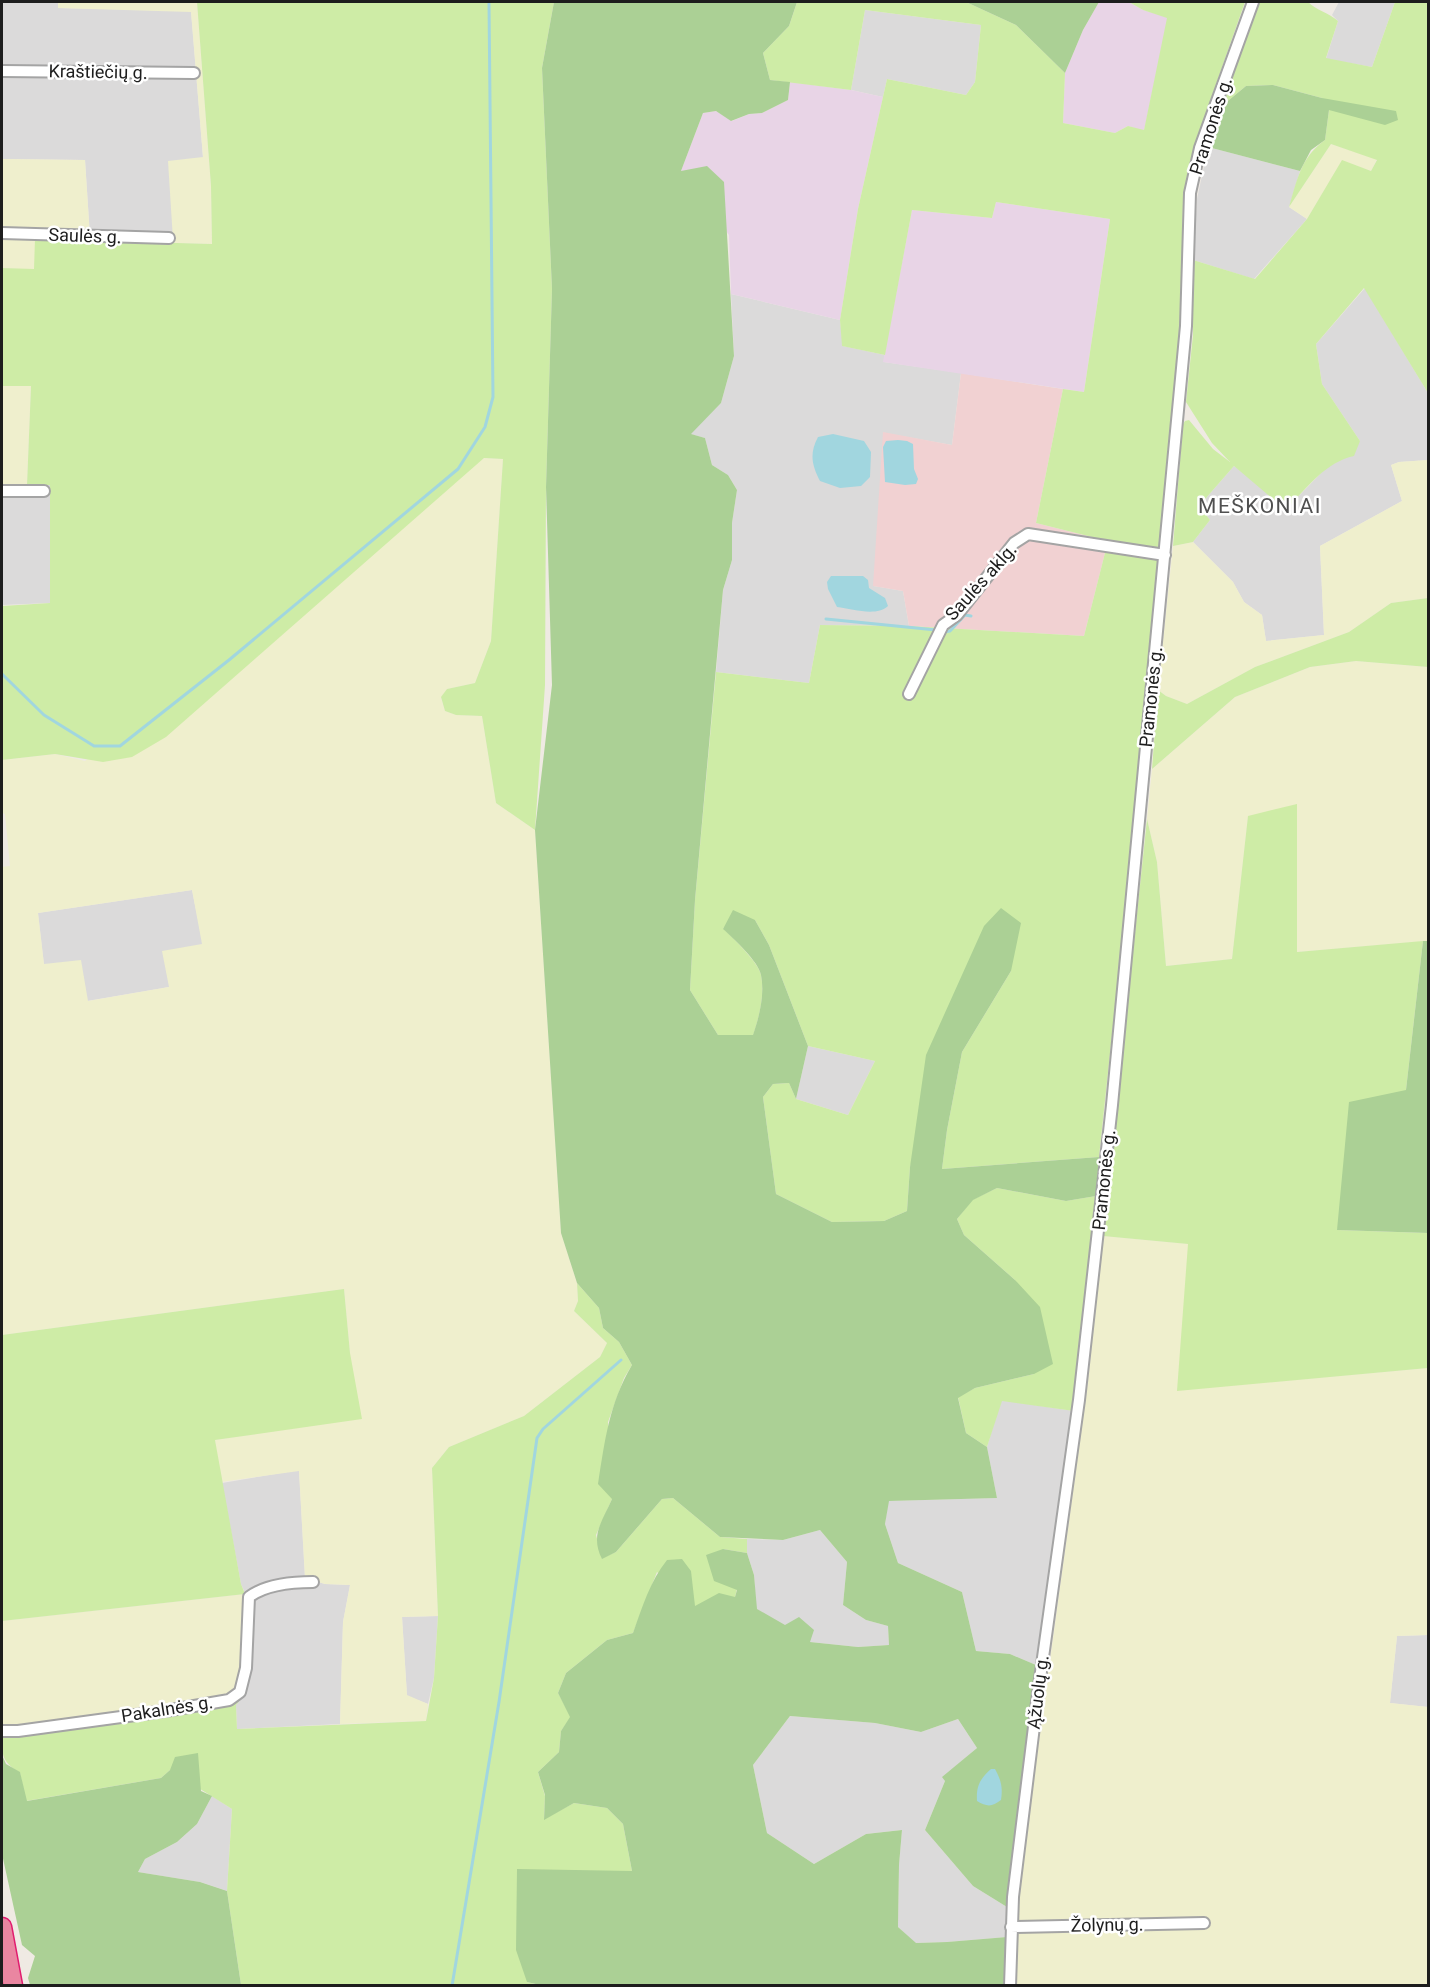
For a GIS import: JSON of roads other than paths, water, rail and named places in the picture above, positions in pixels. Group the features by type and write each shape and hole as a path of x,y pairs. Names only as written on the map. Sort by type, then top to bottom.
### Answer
{"highway":[{"path":"2,1927 4,1948 13,1986"}],"street":[{"name":"Pramonės g.","path":"1079,1400 1106,1162 1165,555 1186,326 1190,194 1200,148 1253,2"},
{"name":"Kraštiečių g.","path":"2,71 195,73"},
{"name":"Saulės g.","path":"2,233 169,238"},
{"path":"2,491 44,491"},
{"name":"Saulės aklg.","path":"909,694 943,625 957,615 1014,543 1028,534 1165,555"},
{"name":"Ąžuolų g.","path":"1010,1986 1013,1897 1039,1686 1079,1400"},
{"name":"Pakalnės g.","path":"2,1731 18,1731 229,1700 240,1692 246,1668 249,1598 259,1590 296,1582 313,1582"},
{"name":"Žolynų g.","path":"1011,1927 1204,1923"}],"water":[{"path":"833,434 864,441 871,452 870,477 861,486 840,488 820,481 813,465 813,449 818,437"},
{"path":"898,440 913,444 914,469 918,479 916,484 885,482 883,447 886,441"},
{"path":"831,576 863,576 868,580 869,588 885,598 888,606 871,612 837,607 828,589 827,582"},
{"path":"991,1769 995,1769 999,1777 1002,1795 998,1802 987,1805 977,1801 977,1791 981,1780"}],"waterway":[{"path":"2,674 44,715 94,746 120,746 229,660 458,469 485,427 493,397 489,2"},
{"path":"944,632 950,631 965,615 971,616"},
{"path":"826,619 936,630"},
{"path":"452,1986 499,1702 537,1438 543,1429 621,1360"}],"district":[{"name":"MEŠKONIAI","path":"1260,506"}]}
